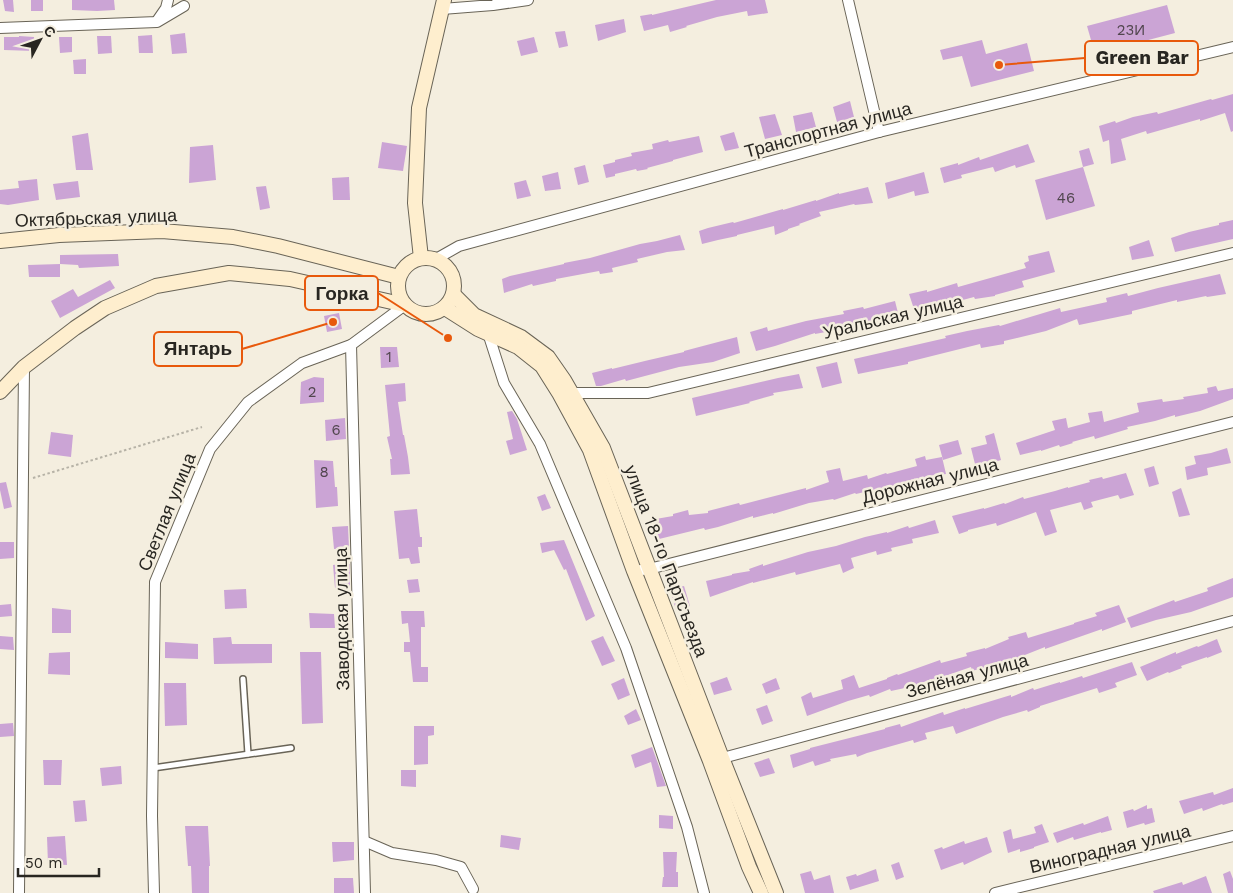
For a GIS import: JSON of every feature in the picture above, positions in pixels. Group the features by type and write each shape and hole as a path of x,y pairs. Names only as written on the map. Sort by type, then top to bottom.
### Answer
{"main road":[{"path":"421,258 415,202 419,108 443,4"},
{"name":"Октябрьская улица","path":"0,241 59,235 162,231 233,237 278,246 399,277"},
{"path":"421,258 436,259 444,263 454,278 454,295 445,308 438,312 420,314 405,305 401,299 398,292 399,277 408,264 421,258"},
{"path":"0,392 24,366 74,328 105,308 156,286 229,273 290,279 405,305"},
{"name":"улица 18-го Партсъезда","path":"454,295 474,315 521,337 548,358 564,380 565,393 590,450 634,571 776,893"},
{"name":"улица 18-го Партсъезда","path":"445,308 478,329 518,347 542,366 565,393 603,448 650,569 716,760 749,867 761,893"}],"street":[{"path":"157,22 166,8 168,0"},
{"path":"443,4 494,5 528,0"},
{"path":"848,0 879,132"},
{"path":"0,28 157,22 184,6"},
{"name":"Транспортная улица","path":"436,259 459,246 879,132 1233,48"},
{"name":"Уральская улица","path":"565,393 648,393 1233,253"},
{"name":"Светлая улица","path":"154,893 152,816 155,582 210,449 248,402 256,396 302,363 351,345 405,305"},
{"path":"488,333 504,384 540,444 626,648 687,827 704,893"},
{"name":"Заводская улица","path":"351,345 365,893"},
{"path":"19,893 24,366"},
{"name":"Дорожная улица","path":"634,571 650,569 1233,422"},
{"name":"Зелёная улица","path":"716,760 1233,621"},
{"name":"Виноградная улица","path":"995,893 1233,836"},
{"path":"364,841 392,853 436,860 461,867 473,889"}],"lane":[{"path":"243,678 248,754"},
{"path":"153,768 291,748"}],"path":[{"path":"34,478 202,427"}],"building":[{"path":"3,0 13,0 14,12 5,11"},
{"path":"31,0 43,0 43,11 31,11"},
{"path":"72,0 114,0 115,10 72,10"},
{"path":"716,0 765,0 768,13 748,16 747,11 717,17 670,32 668,25 644,31 640,16"},
{"path":"1167,5 1175,33 1095,54 1087,26"},
{"path":"624,19 626,32 598,41 595,25"},
{"path":"565,31 568,46 559,48 555,32"},
{"path":"185,33 187,53 172,54 170,35"},
{"path":"152,35 153,53 139,53 138,36"},
{"path":"97,36 111,36 112,53 98,54"},
{"path":"4,37 34,37 35,51 4,50"},
{"path":"59,37 72,37 72,52 60,53"},
{"path":"534,37 538,52 521,56 517,41"},
{"path":"982,40 986,54 1027,43 1034,71 971,87 962,56 943,60 940,50"},
{"path":"86,59 86,74 74,74 73,60"},
{"path":"1233,94 1233,131 1231,132 1225,113 1147,134 1146,131 1121,139 1126,160 1111,164 1109,140 1103,142 1099,126 1157,112 1158,114"},
{"path":"850,101 854,117 837,122 833,107"},
{"path":"812,112 816,127 796,132 793,116"},
{"path":"775,114 782,135 765,139 759,117"},
{"path":"734,132 739,148 725,151 720,136"},
{"path":"88,133 93,170 76,170 72,136"},
{"path":"699,136 703,152 648,169 637,171 636,169 606,178 603,165 632,156 631,153 653,149 652,144"},
{"path":"382,142 407,146 403,171 378,168"},
{"path":"1028,144 1035,162 1016,168 1015,165 995,172 993,167 961,175 962,178 944,183 940,168 958,163 958,165 979,157 980,160"},
{"path":"213,145 216,180 189,183 190,147"},
{"path":"1089,148 1094,164 1083,167 1079,151"},
{"path":"585,165 589,182 578,185 574,168"},
{"path":"1083,167 1095,206 1046,220 1035,180"},
{"path":"558,172 561,189 545,191 542,176"},
{"path":"924,172 929,193 915,196 914,191 888,199 885,183"},
{"path":"349,177 350,200 333,200 332,178"},
{"path":"37,179 39,200 8,205 0,204 0,190 19,188 18,181"},
{"path":"526,180 531,196 517,199 514,183"},
{"path":"78,181 80,197 56,200 53,184"},
{"path":"266,186 270,208 260,210 256,187"},
{"path":"868,187 873,203 854,204 819,212 821,216 775,235 774,226 702,244 699,231 783,210 839,193"},
{"path":"1233,220 1233,239 1175,252 1171,238"},
{"path":"680,235 685,250 637,259 638,262 612,268 613,272 600,274 599,271 556,279 556,281 533,286 532,284 504,293 502,279 510,276"},
{"path":"1149,240 1154,256 1132,260 1129,247"},
{"path":"1049,251 1055,272 1022,281 1024,287 995,296 975,299 974,297 940,306 939,304 915,312 909,294 927,290 927,292 957,283 958,287 1026,268 1024,263 1029,261 1028,256"},
{"path":"118,254 119,266 79,268 78,265 60,264 60,255"},
{"path":"60,264 60,277 29,277 28,265"},
{"path":"1220,274 1226,294 1177,302 1177,300 1132,311 1132,314 1079,325 1077,319 1046,331 1004,341 1004,344 981,348 980,344 908,362 908,364 858,374 854,359 946,338 945,336 967,331 1000,326 1060,308 1061,312 1107,302 1106,298 1127,293 1128,296"},
{"path":"110,280 115,288 60,318 51,301 73,289 78,297"},
{"path":"895,301 899,317 815,333 756,351 750,332 767,327 768,331 844,314 843,311 863,307 864,309"},
{"path":"339,313 342,329 327,332 324,316"},
{"path":"737,337 740,353 713,362 679,367 601,386 596,386 592,373 684,352"},
{"path":"380,347 397,347 399,367 381,368"},
{"path":"837,362 842,383 822,388 816,367"},
{"path":"799,374 803,388 773,393 774,395 750,403 696,416 692,398"},
{"path":"314,377 324,378 324,402 300,404 301,382"},
{"path":"405,383 406,401 398,402 410,474 391,475 390,459 392,459 387,437 390,436 385,385"},
{"path":"1216,386 1218,391 1233,388 1233,399 1200,411 1127,427 1128,429 1095,439 1094,436 1041,451 1020,455 1016,443 1055,430 1052,421 1066,418 1068,428 1090,422 1088,413 1102,411 1104,422 1139,412 1137,403 1162,399 1163,402 1184,399 1183,397 1208,393 1207,388"},
{"path":"512,411 517,419 527,450 510,455 506,441 513,439 507,412"},
{"path":"345,418 346,439 326,441 325,420"},
{"path":"51,432 73,435 71,457 48,454"},
{"path":"994,433 1001,460 976,468 971,448 987,444 985,436"},
{"path":"958,440 962,454 943,460 939,445"},
{"path":"1227,448 1231,463 1207,468 1208,475 1187,480 1185,467 1196,464 1194,456"},
{"path":"925,456 926,460 942,457 946,474 934,475 908,484 881,490 881,488 855,493 834,500 809,503 773,514 753,518 753,516 718,527 705,530 704,528 655,540 650,520 673,516 673,514 688,510 689,515 708,513 708,511 739,503 740,505 806,488 806,490 829,482 826,471 840,468 843,481 867,475 868,479 917,466 915,459"},
{"path":"314,460 333,461 338,506 316,508"},
{"path":"1154,466 1159,484 1149,487 1144,469"},
{"path":"1126,473 1134,495 1120,499 1118,495 1091,502 1093,507 1084,510 1081,502 1050,510 1057,532 1045,536 1036,512 997,526 996,523 959,534 952,516 1005,504 1023,497 1024,499 1068,488 1090,482 1089,480 1102,477 1103,479"},
{"path":"6,482 12,507 4,509 0,483"},
{"path":"1181,488 1190,515 1179,517 1172,492"},
{"path":"545,494 551,508 542,511 537,497"},
{"path":"417,509 422,547 418,547 420,563 411,564 409,558 399,559 394,511"},
{"path":"935,520 939,533 912,539 913,543 891,548 892,551 877,555 876,551 851,558 854,568 843,573 840,564 796,575 795,572 753,582 710,597 706,581 750,571 749,569 763,564 763,566 808,552"},
{"path":"348,526 349,548 334,549 332,527"},
{"path":"564,540 595,616 586,621 566,569 564,570 554,550 542,553 540,543"},
{"path":"0,542 14,542 14,558 0,559"},
{"path":"350,564 350,587 335,588 333,565"},
{"path":"1233,578 1233,597 1191,612 1131,628 1127,618 1174,600 1175,602 1208,591 1207,588"},
{"path":"418,579 420,592 409,593 407,580"},
{"path":"684,586 690,606 676,610 670,590"},
{"path":"246,589 247,608 225,609 224,590"},
{"path":"11,604 12,616 0,617 0,605"},
{"path":"1119,605 1126,622 1102,631 1102,629 1045,649 1045,647 1015,659 972,671 971,667 932,682 931,679 914,686 891,691 890,689 870,697 869,695 848,701 807,716 801,697 811,692 813,698 843,689 841,680 854,675 859,688 940,660 941,663 967,656 966,653 985,649 1009,639 1008,637 1026,632 1028,638 1074,624 1097,616 1095,613"},
{"path":"52,608 71,610 71,633 52,633"},
{"path":"401,611 424,611 425,627 421,627 421,667 428,667 428,682 413,682 410,652 404,652 404,642 410,642 408,623 402,624"},
{"path":"309,613 334,614 335,628 310,628"},
{"path":"0,636 13,637 14,650 0,649"},
{"path":"603,636 615,661 602,666 591,641"},
{"path":"231,637 232,644 272,644 272,663 214,664 213,638"},
{"path":"1217,639 1222,652 1181,666 1182,668 1147,681 1140,667 1176,652 1176,654"},
{"path":"165,642 198,644 198,659 165,658"},
{"path":"70,652 70,675 48,674 49,653"},
{"path":"300,652 321,652 323,723 302,724"},
{"path":"1132,662 1137,675 1115,683 1117,687 1099,693 1097,688 1040,706 1028,712 1027,710 1003,717 956,734 953,726 925,733 927,739 914,743 913,740 857,757 856,754 830,759 831,761 815,766 813,761 793,768 790,755 810,748 900,724 901,727 943,712 944,715 1011,695 1011,697 1033,688 1034,690 1082,676 1083,678"},
{"path":"727,677 732,690 714,695 710,683"},
{"path":"624,678 630,695 618,700 611,684"},
{"path":"776,678 780,689 766,694 762,684"},
{"path":"164,683 186,683 187,725 165,726"},
{"path":"767,705 773,721 762,725 756,709"},
{"path":"636,709 641,720 628,725 624,716"},
{"path":"13,723 14,736 0,737 0,724"},
{"path":"414,726 434,726 434,735 428,736 428,764 414,765"},
{"path":"652,747 666,786 657,787 651,762 635,768 631,755"},
{"path":"769,758 775,773 760,777 754,763"},
{"path":"43,760 62,760 61,785 44,785"},
{"path":"121,766 122,784 102,786 100,768"},
{"path":"401,770 416,770 416,787 401,786"},
{"path":"1233,788 1233,802 1203,811 1202,808 1184,814 1179,801 1213,792 1214,795"},
{"path":"85,800 87,821 75,822 73,801"},
{"path":"1147,805 1147,809 1152,808 1155,822 1127,828 1123,812 1133,809 1134,811"},
{"path":"659,815 673,816 673,829 659,828"},
{"path":"1108,816 1112,830 1074,840 1073,837 1057,843 1053,833 1083,823 1084,825"},
{"path":"1042,824 1049,842 1020,852 1020,849 1008,853 1003,832 1011,829 1013,839 1036,833 1034,827"},
{"path":"185,826 208,826 209,893 192,893 191,866 188,866"},
{"path":"501,835 521,838 519,850 500,847"},
{"path":"65,836 67,865 48,864 47,837"},
{"path":"987,837 992,852 964,865 963,862 941,870 934,850 942,847 943,849 964,841 965,844"},
{"path":"332,842 354,842 354,860 333,862"},
{"path":"663,852 677,852 676,872 678,872 678,887 662,887 664,877"},
{"path":"899,862 904,877 896,880 891,865"},
{"path":"876,869 879,881 850,890 846,877 856,874 857,876"},
{"path":"811,871 814,880 830,875 834,893 805,893 800,874"},
{"path":"1230,871 1233,879 1233,893 1228,893 1223,874"},
{"path":"1206,876 1212,893 1154,893 1153,891 1182,882 1183,885"},
{"path":"334,878 353,878 354,893 334,893"}],"place":[{"name":"Green Bar","path":"999,65"},
{"name":"Янтарь","path":"333,322"},
{"name":"Горка","path":"448,338"}]}
